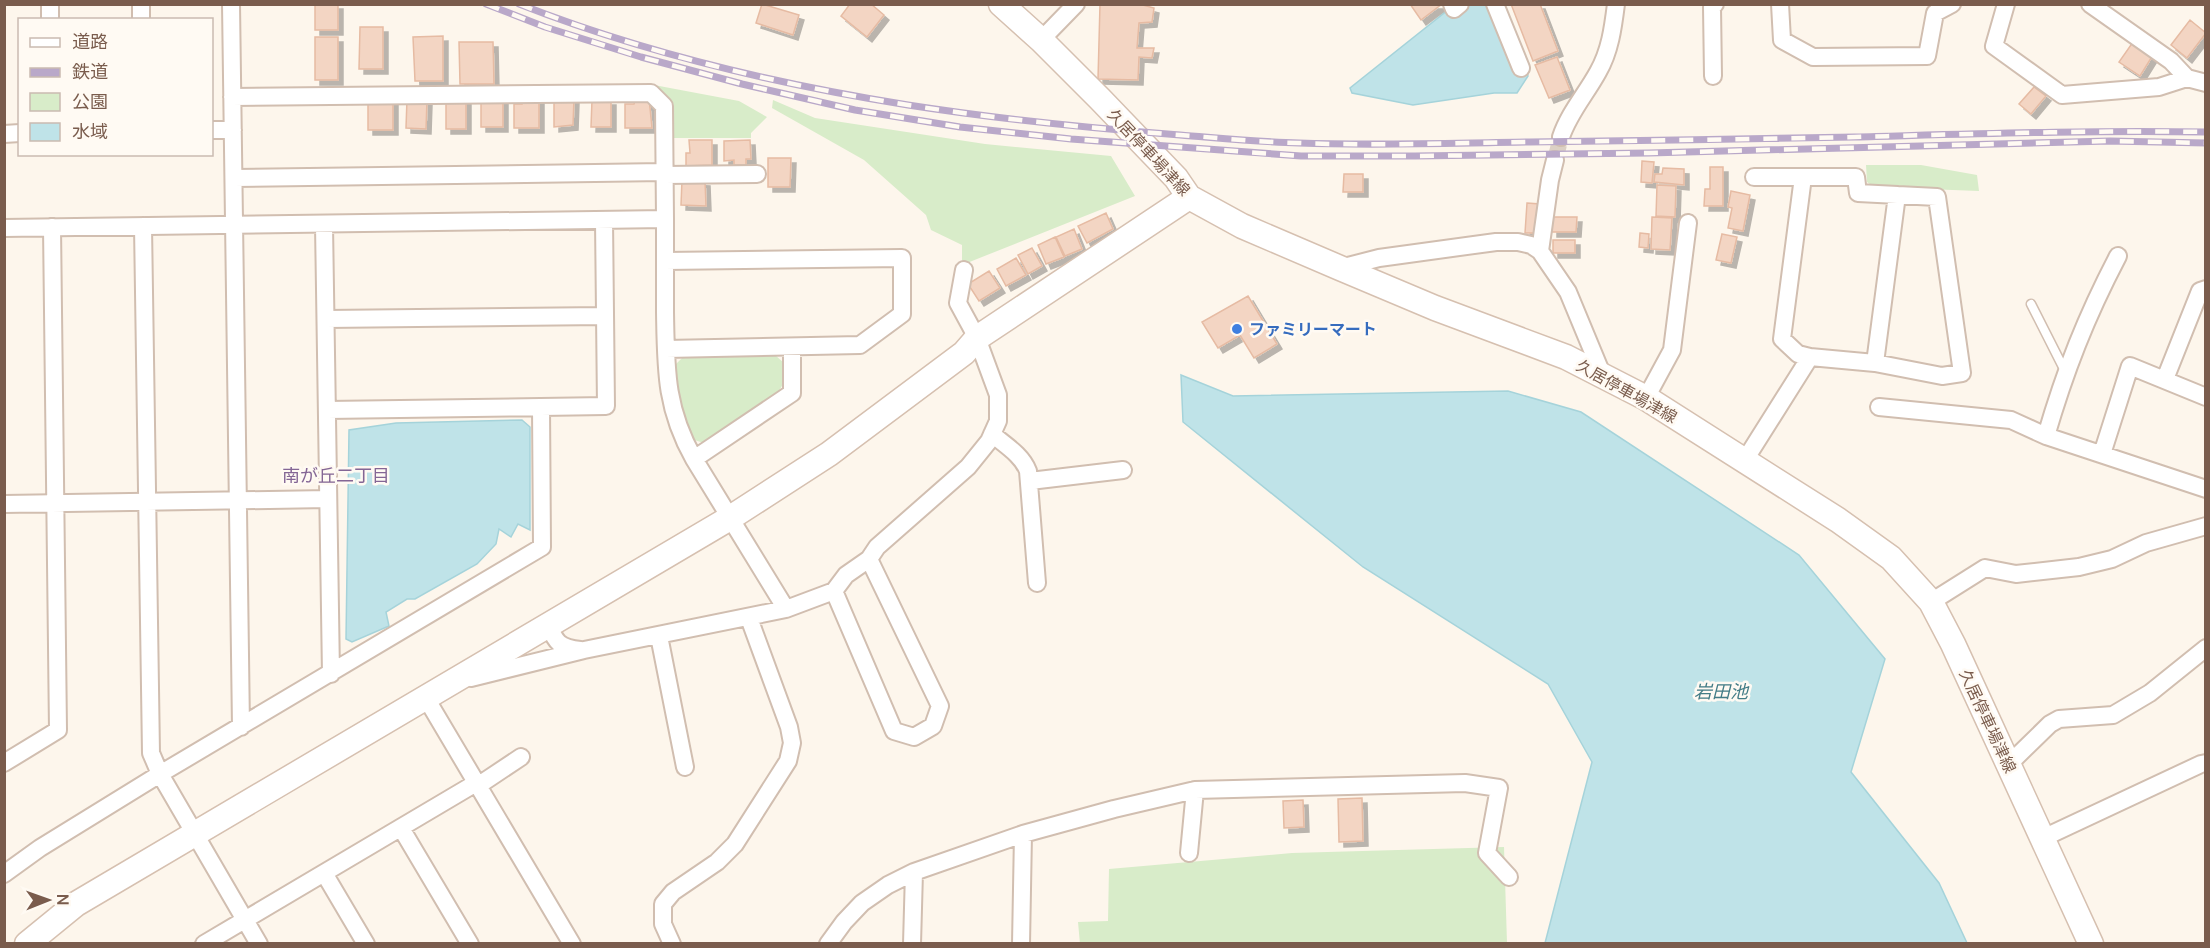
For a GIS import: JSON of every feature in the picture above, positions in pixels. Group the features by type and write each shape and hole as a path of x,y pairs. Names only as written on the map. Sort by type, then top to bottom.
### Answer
{"main road":[{"name":"久居停車場津線","path":"1001,4 1041,40 1176,178 1189,197 1242,226 1435,308 1566,357 1602,374 1646,398 1745,460 1838,520 1891,558 1931,602 2091,944"},
{"path":"27,944 76,904 730,518 829,454 964,353 977,338 1189,197"}],"street":[{"path":"231,4 241,727"},
{"path":"1041,40 1076,4"},
{"path":"1452,4 1454,9 1460,4"},
{"path":"1495,4 1521,68"},
{"path":"1561,137 1574,111 1599,72 1608,52 1616,4"},
{"path":"1713,76 1712,7 1715,4"},
{"path":"1780,4 1782,40 1813,57 1927,56 1935,13 1952,4"},
{"path":"2007,4 1994,46 2062,95 2159,87 2187,78"},
{"path":"2090,4 2171,62 2187,78 2205,84"},
{"path":"232,97 651,93 664,106 666,349 667,380 671,404 681,436 786,609"},
{"path":"213,130 233,130"},
{"path":"1540,251 1555,160"},
{"path":"234,178 757,174"},
{"path":"1754,177 1803,177 1856,177 1858,194 1937,197 1962,373 1942,376 1875,363 1810,357 1798,354 1782,339 1803,177"},
{"path":"1875,363 1897,195"},
{"path":"4,228 665,219"},
{"path":"327,410 606,406 604,220"},
{"path":"1646,398 1672,350 1688,223"},
{"path":"324,225 331,674"},
{"path":"143,226 151,753 160,774 259,944"},
{"path":"4,763 58,730 52,227"},
{"path":"1340,268 1379,258 1496,242 1518,242 1530,245 1540,251 1568,292 1602,374"},
{"path":"2046,436 2065,371 2095,300 2118,256"},
{"path":"665,261 902,258 902,314 860,345 666,349"},
{"path":"452,682 584,650 749,618 786,609 834,591 846,575 869,558 877,547 968,467 989,441 998,421 998,395 977,338 958,303 964,270"},
{"path":"2165,379 2200,291 2205,289"},
{"path":"326,318 605,315"},
{"path":"694,459 792,393 792,347"},
{"path":"1745,460 1810,357"},
{"path":"2102,454 2130,366 2205,397"},
{"path":"4,874 40,848 160,774 542,547 541,407"},
{"path":"1879,407 2011,420 2046,436 2205,489"},
{"path":"992,434 1025,462 1030,481 1037,583"},
{"path":"1030,481 1123,470"},
{"path":"4,504 327,499"},
{"path":"1931,602 1985,567 2016,574 2079,567 2112,559 2146,543 2205,526"},
{"path":"834,591 894,731 914,737 933,726 940,706 869,558"},
{"path":"672,944 663,924 663,904 673,892 717,862 735,844 791,752 789,727 749,618"},
{"path":"548,624 560,645 584,650"},
{"path":"659,636 686,767"},
{"path":"2008,765 2050,724 2059,719 2113,715 2150,693 2205,648"},
{"path":"426,698 572,944"},
{"path":"204,944 476,783 485,781 521,757"},
{"path":"2043,838 2205,764"},
{"path":"828,944 862,903 888,885 914,872 1023,834 1195,790 1465,783 1499,788 1487,853 1509,877"},
{"path":"1189,853 1195,790"},
{"path":"401,828 470,944"},
{"path":"1021,944 1023,834"},
{"path":"912,944 914,872"},
{"path":"324,873 366,944"}],"lane":[{"path":"2031,304 2065,371"}],"green space":[{"path":"654,85 739,101 767,117 751,133 751,138 672,138 672,102"},
{"path":"773,100 815,118 985,144 1111,156 1135,196 962,265 962,245 931,230 926,215 864,160 772,108"},
{"path":"1866,165 1921,165 1977,175 1979,191 1874,187 1867,182"},
{"path":"775,355 784,363 784,382 778,393 704,443 691,439 681,409 674,366 684,356"},
{"path":"1504,847 1507,943 1080,944 1078,922 1108,921 1109,869 1292,853"}],"water":[{"path":"1467,5 1489,5 1527,70 1528,76 1517,93 1494,93 1413,105 1352,93 1350,88 1448,10"},
{"name":"岩田池","path":"1181,375 1233,396 1508,391 1581,412 1799,555 1885,659 1851,772 1939,883 1967,943 1545,943 1592,762 1548,684 1363,567 1183,422"},
{"path":"522,420 530,427 530,530 518,524 511,537 499,529 496,544 477,564 415,599 407,599 386,612 389,626 352,642 346,639 349,430 396,423"}],"building":[{"path":"315,4 338,4 338,30 315,30"},
{"path":"762,4 799,15 793,35 756,23"},
{"path":"850,4 871,4 884,15 867,37 841,16"},
{"path":"1100,4 1139,4 1154,8 1152,22 1139,23 1137,48 1154,48 1152,58 1139,57 1138,80 1098,79"},
{"path":"1410,4 1442,4 1421,20"},
{"path":"1511,4 1540,4 1558,51 1533,61"},
{"path":"2190,20 2206,33 2187,58 2171,45"},
{"path":"360,27 383,27 383,69 359,69"},
{"path":"443,36 443,81 415,81 413,37"},
{"path":"315,37 338,37 338,80 315,80"},
{"path":"459,42 493,42 494,84 460,84"},
{"path":"2133,42 2153,55 2140,76 2119,62"},
{"path":"1557,57 1570,90 1549,98 1535,65"},
{"path":"2034,87 2046,96 2031,114 2019,104"},
{"path":"481,97 503,97 503,127 481,127"},
{"path":"522,97 539,97 539,128 514,128 514,104 522,104"},
{"path":"446,98 466,99 466,129 446,129"},
{"path":"554,98 574,98 573,125 554,127"},
{"path":"636,98 649,98 652,128 625,128 625,104 634,104"},
{"path":"407,99 427,100 426,129 406,128"},
{"path":"368,100 393,100 393,130 368,130"},
{"path":"592,100 611,100 611,127 591,127"},
{"path":"689,140 712,140 712,165 686,166 686,153 690,153"},
{"path":"750,140 751,159 746,159 746,165 734,165 734,160 724,161 724,141"},
{"path":"768,158 791,158 790,187 768,187"},
{"path":"1642,161 1654,162 1652,183 1641,182"},
{"path":"1710,167 1723,167 1723,206 1704,206 1705,189 1710,189"},
{"path":"1663,168 1684,169 1684,185 1654,182 1655,174 1662,174"},
{"path":"1344,174 1363,174 1363,192 1343,192"},
{"path":"682,180 705,181 706,206 681,205"},
{"path":"1657,185 1676,186 1675,217 1656,216"},
{"path":"1731,191 1750,195 1743,231 1728,228 1732,208 1728,207"},
{"path":"1527,203 1540,204 1537,233 1525,233"},
{"path":"1106,213 1113,229 1087,243 1078,226"},
{"path":"1552,217 1577,217 1576,232 1552,232"},
{"path":"1652,217 1672,218 1670,250 1651,249"},
{"path":"1074,229 1082,249 1065,256 1056,237"},
{"path":"1640,233 1649,234 1648,248 1639,247"},
{"path":"1722,234 1737,237 1731,263 1716,260"},
{"path":"1055,237 1064,257 1046,264 1038,245"},
{"path":"1553,240 1575,240 1575,253 1553,253"},
{"path":"1032,248 1042,266 1028,274 1018,255"},
{"path":"1016,258 1026,275 1006,286 997,269"},
{"path":"989,271 1000,288 979,301 968,284"},
{"name":"ファミリーマート","path":"1248,296 1277,344 1254,358 1240,335 1218,348 1202,322"},
{"path":"1362,798 1363,841 1339,842 1338,799"},
{"path":"1303,800 1304,827 1284,828 1283,801"}],"tunnel":[{"path":"1555,160 1561,137"}],"railway":[{"path":"486,4 545,27 641,57 742,84 855,110 960,127 1071,139 1301,156 1649,153 2110,141 2206,143"},
{"path":"519,4 566,22 662,52 760,77 859,97 1009,119 1239,140 1386,144 2074,132 2206,132"}],"place":[{"name":"ファミリーマート","path":"1237,329"}],"district":[{"name":"南が丘二丁目","path":"336,476"}]}
